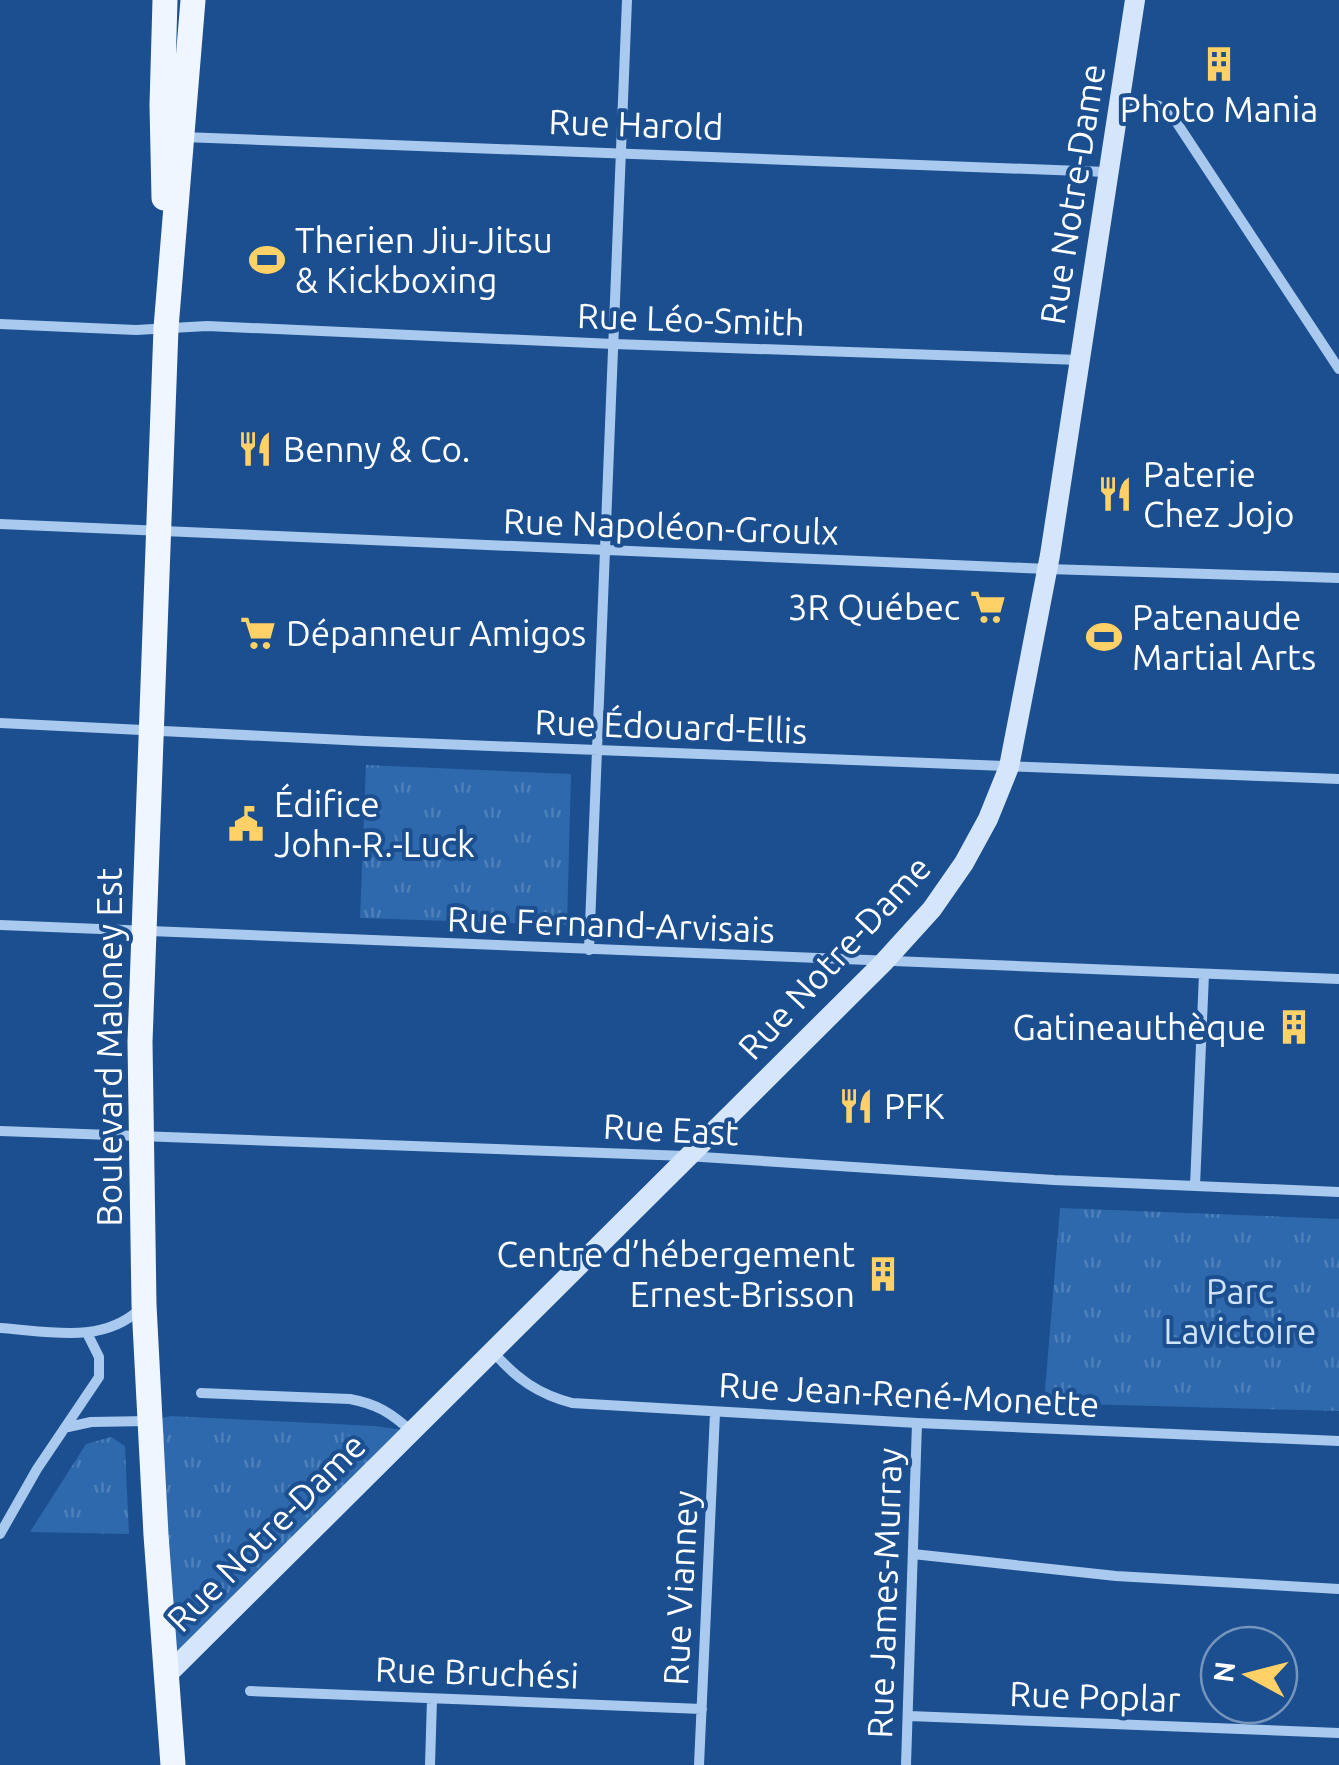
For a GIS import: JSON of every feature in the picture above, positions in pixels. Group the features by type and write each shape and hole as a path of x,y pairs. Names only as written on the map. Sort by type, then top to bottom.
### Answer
{"main road":[{"name":"Boulevard Maloney Est","path":"165,0 173,136 142,933 139,1138 150,1421 173,1765"},
{"name":"Boulevard Maloney Est","path":"173,136 192,0"}],"street":[{"path":"589,950 627,0"},
{"name":"Rue Notre-Dame","path":"167,1675 883,962 932,909 964,864 988,820 1008,767 1048,569 1135,0"},
{"path":"1119,99 1160,106 1178,122 1339,369"},
{"name":"Rue Harold","path":"173,136 1108,172"},
{"name":"Rue Léo-Smith","path":"0,324 136,330 207,326 1080,360"},
{"name":"Rue Napoléon-Groulx","path":"0,524 1339,578"},
{"name":"Rue Édouard-Ellis","path":"0,723 1339,779"},
{"name":"Rue Fernand-Arvisais","path":"0,925 1339,979"},
{"path":"1195,1186 1204,974"},
{"name":"Rue East","path":"0,1131 686,1156 1339,1192"},
{"path":"0,1328 88,1334 133,1316 144,1305"},
{"path":"0,1534 37,1469 99,1377 99,1356 88,1334"},
{"name":"Rue Jean-René-Monette","path":"494,1353 514,1376 556,1399 587,1404 1339,1441"},
{"path":"201,1393 350,1399 390,1412 411,1431"},
{"name":"Rue Vianney","path":"700,1765 716,1413"},
{"path":"67,1427 90,1422 150,1421"},
{"name":"Rue James-Murray","path":"906,1765 917,1423"},
{"path":"914,1554 1116,1576 1339,1589"},
{"name":"Rue Bruchési","path":"250,1691 702,1709"},
{"path":"430,1765 432,1699"},
{"name":"Rue Poplar","path":"909,1716 1339,1733"}],"green space":[{"path":"366,765 571,774 567,925 360,918"},
{"name":"Parc Lavictoire","path":"1060,1208 1339,1219 1339,1411 1044,1403"},
{"path":"171,1416 411,1431 167,1675 149,1421"},
{"path":"111,1437 125,1446 129,1534 30,1532 86,1444"}],"place":[{"name":"Photo Mania","path":"1219,64"},
{"name":"Therien Jiu-Jitsu & Kickboxing","path":"267,260"},
{"name":"Benny & Co.","path":"255,449"},
{"name":"Paterie Chez Jojo","path":"1115,494"},
{"name":"3R Québec","path":"988,607"},
{"name":"Dépanneur Amigos","path":"258,633"},
{"name":"Patenaude Martial Arts","path":"1104,637"},
{"name":"Édifice John-R.-Luck","path":"246,824"},
{"name":"Gatineauthèque","path":"1294,1027"},
{"name":"PFK","path":"856,1106"},
{"name":"Centre d’hébergement Ernest-Brisson","path":"883,1274"}]}
